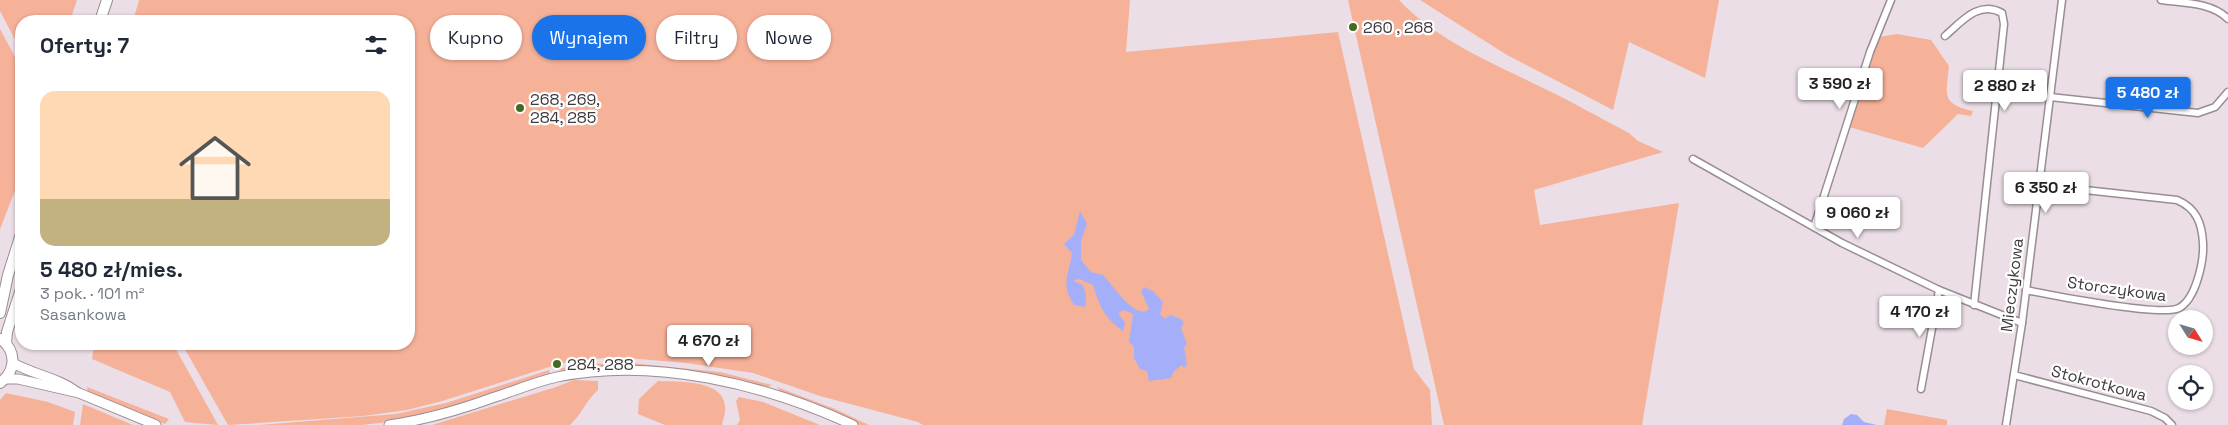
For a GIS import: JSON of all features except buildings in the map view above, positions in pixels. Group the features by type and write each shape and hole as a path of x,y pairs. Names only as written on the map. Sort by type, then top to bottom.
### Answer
{"main road":[{"path":"102,15 107,0"},
{"path":"0,313 15,251"},
{"path":"3,381 10,374 13,363 10,349 3,341 15,307"},
{"path":"13,363 34,374 62,382 79,394"},
{"path":"389,425 411,422 470,406 556,377 595,372 635,371 713,379 746,386 782,396 853,425"},
{"path":"3,381 18,379 79,394 156,425"}],"street":[{"path":"1814,228 1870,52 1891,0"},
{"name":"Mieczykowa","path":"2006,425 2022,323 2062,0"},
{"path":"2161,0 2210,8 2228,19"},
{"path":"1945,36 1977,8 1994,7 2002,13 2004,24 1974,305"},
{"path":"2050,97 2198,113 2215,107 2228,92"},
{"path":"1693,159 1842,243 1939,290 2022,323"},
{"name":"Storczykowa","path":"2026,290 2150,311 2172,311 2181,307 2189,299 2199,274 2203,254 2200,221 2192,209 2177,200 2039,185"},
{"path":"1922,389 1939,290"},
{"name":"Stokrotkowa","path":"2014,375 2151,410 2165,418 2172,425"}],"shaded area":[{"path":"0,0 77,0 72,15 15,15 15,40 0,11"},
{"path":"139,0 1130,0 1126,52 1338,32 1414,369 1430,390 1432,425 923,425 918,422 820,396 753,373 686,363 616,357 572,361 407,410 363,416 228,425 185,350 415,350 415,15 135,15"},
{"path":"1348,0 1399,0 1431,28 1466,50 1563,98 1629,133 1638,141 1663,152 1534,190 1540,225 1679,203 1642,425 1444,425"},
{"path":"1420,0 1719,0 1705,78 1629,42 1613,110 1507,55"},
{"path":"0,29 15,57 15,190 0,229"},
{"path":"1897,34 1931,40 1949,66 1948,97 1955,105 1973,111 1971,116 1958,114 1923,148 1849,127 1879,37"},
{"path":"93,350 176,350 218,425 185,422 170,392 92,359"},
{"path":"631,363 720,372 772,385 768,387 728,378 562,371 557,369 586,364"},
{"path":"549,370 550,374 521,385 409,418 362,425 259,425 396,414 446,403"},
{"path":"574,380 598,381 598,390 570,425 432,425 556,387"},
{"path":"658,381 687,382 708,386 716,391 722,397 725,406 722,425 665,425 638,414 639,399"},
{"path":"87,387 169,419 165,424 88,393"},
{"path":"777,387 835,409 869,425 860,425 781,392"},
{"path":"6,393 48,402 75,412 73,425 0,425 0,400"},
{"path":"739,397 763,402 820,425 737,425 740,420 736,401"},
{"path":"83,404 133,425 80,425"},
{"path":"1887,409 1947,420 1947,425 1884,425"}],"water":[{"path":"1080,211 1087,224 1081,241 1081,260 1091,272 1103,275 1125,301 1136,310 1144,312 1149,309 1141,291 1144,287 1153,291 1163,302 1160,314 1165,319 1170,315 1184,322 1181,328 1187,344 1184,347 1187,364 1184,368 1182,365 1174,371 1171,378 1149,381 1147,371 1140,369 1134,358 1134,346 1129,342 1133,314 1124,310 1118,313 1125,323 1123,331 1107,316 1093,285 1079,279 1073,281 1083,285 1086,295 1085,307 1074,305 1066,285 1072,253 1064,244 1074,235"},
{"path":"1851,414 1857,415 1864,422 1877,425 1842,425 1844,419"}],"place":[{"name":"260 , 268","path":"1353,27"},
{"name":"268, 269, 284, 285","path":"520,108"},
{"name":"284, 288","path":"557,364"}]}
